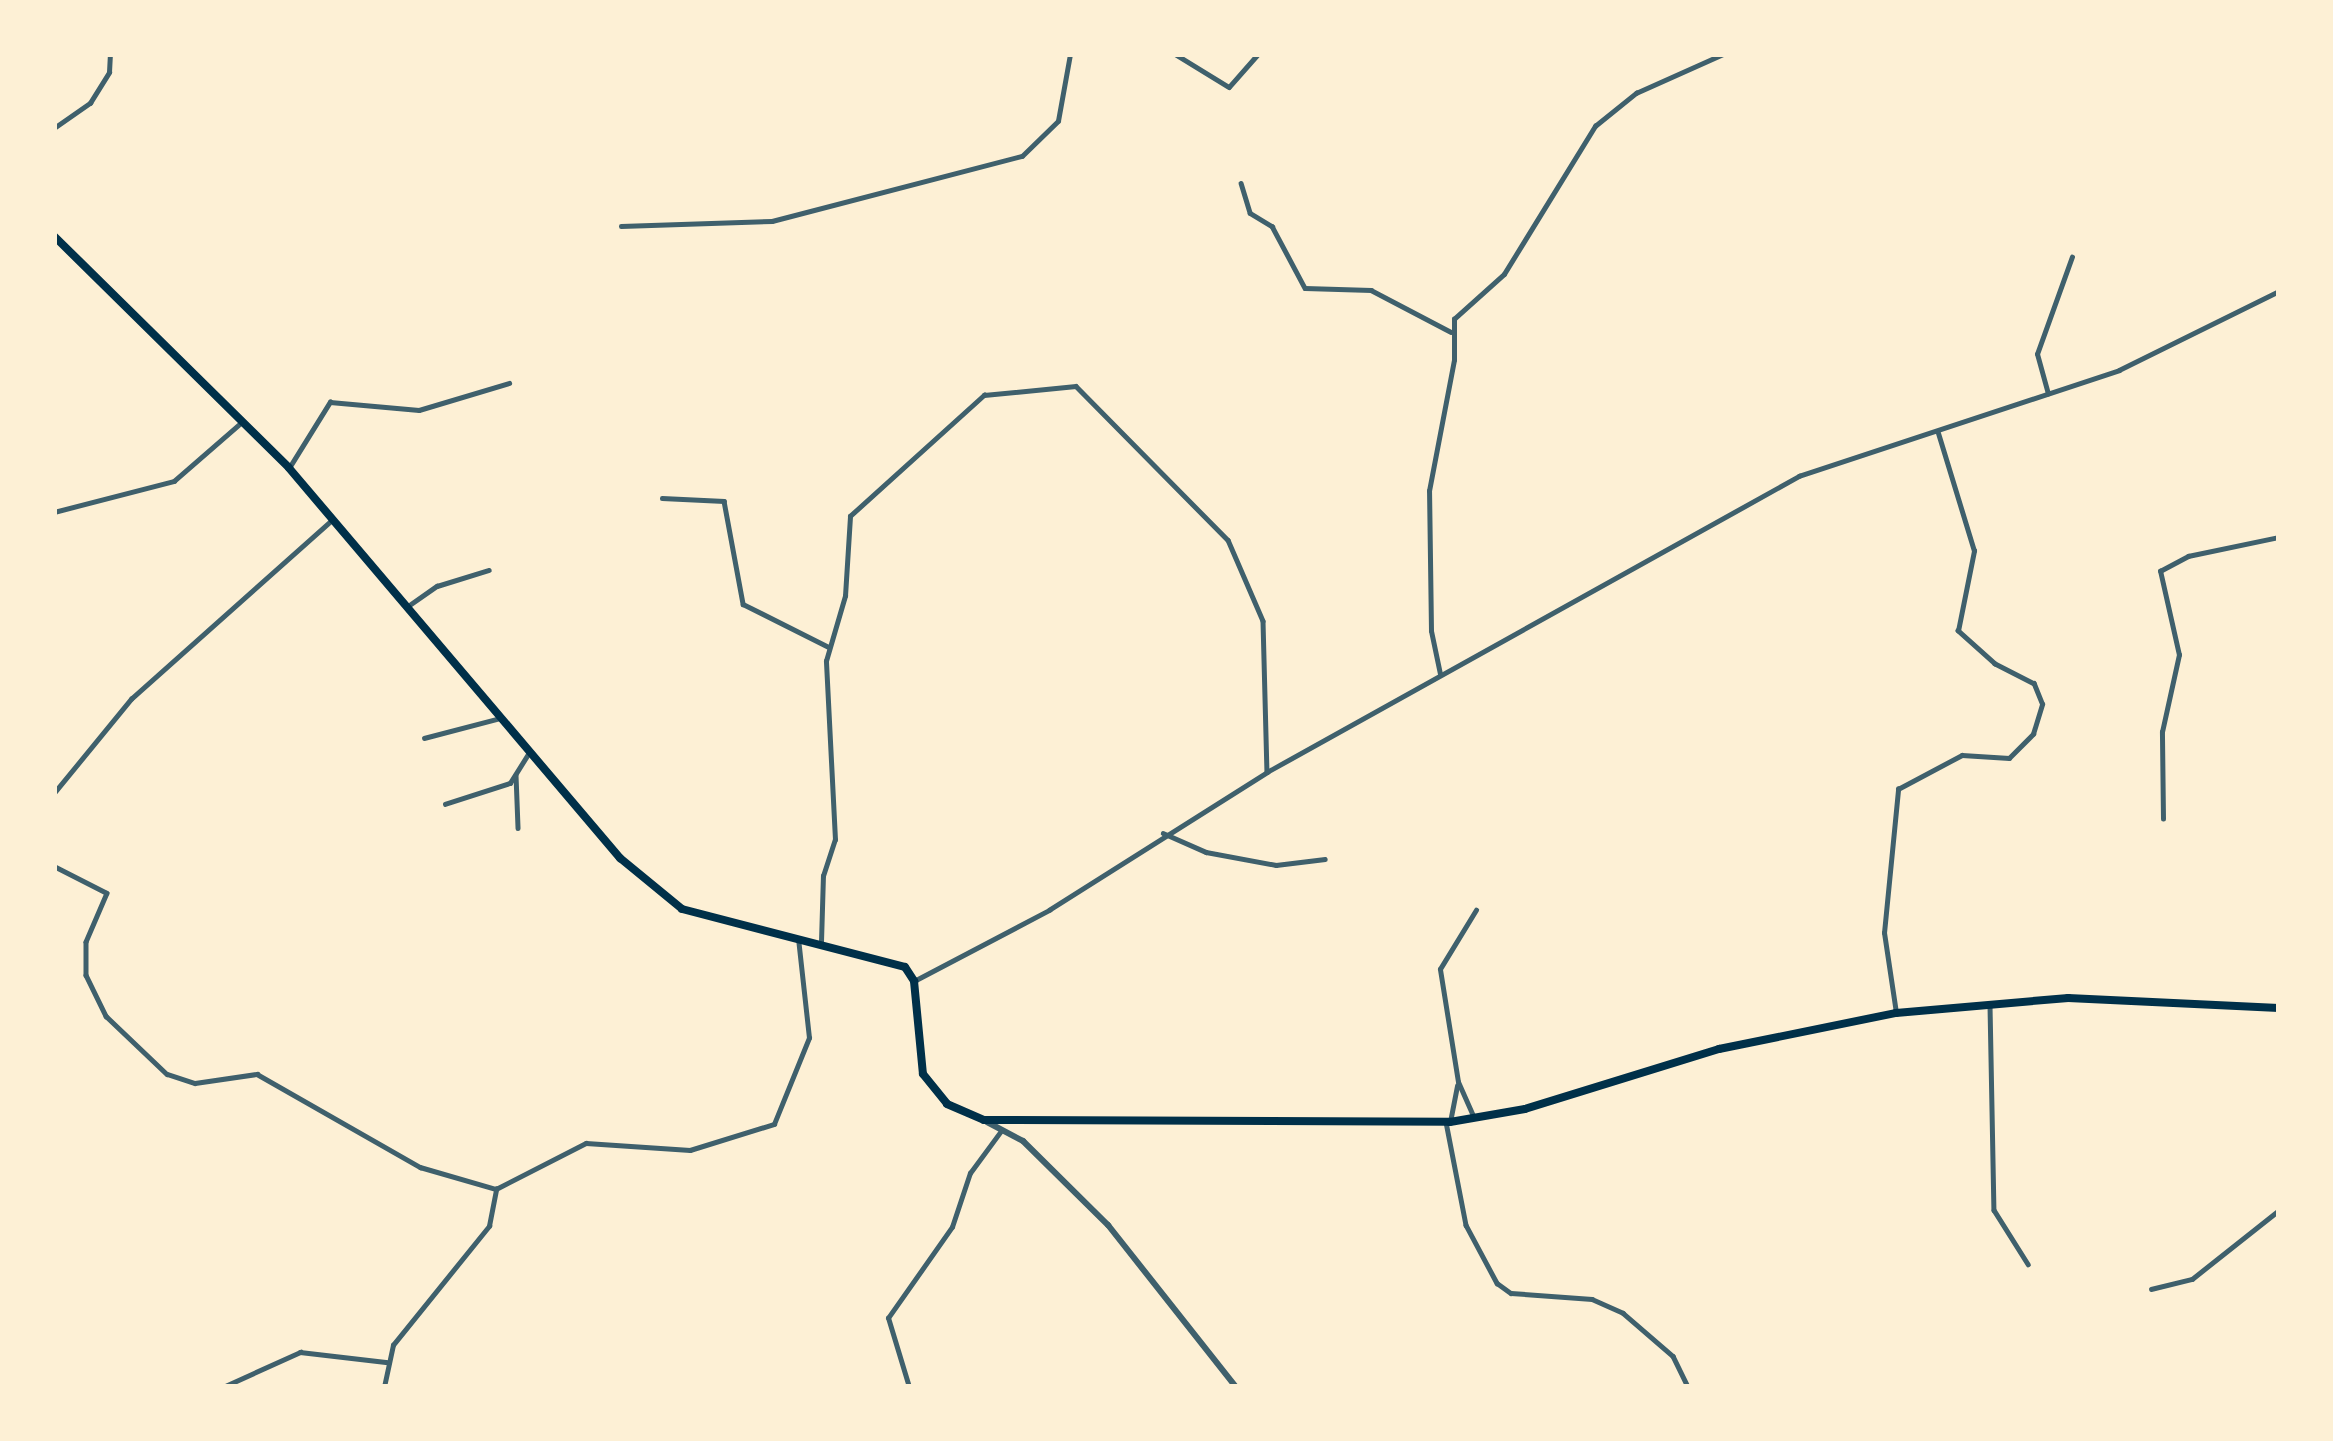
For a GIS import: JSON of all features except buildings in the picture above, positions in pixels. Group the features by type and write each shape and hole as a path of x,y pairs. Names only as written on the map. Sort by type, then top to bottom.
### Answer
{"main road":[{"path":"54,236 289,467 500,718 659,894 711,919 888,959 914,981 923,1074 947,1103 984,1120 1448,1122 1719,1048 1896,1013 1990,1002 2279,1007"}],"street":[{"path":"54,128 101,88 110,54"},
{"path":"621,226 772,221 1022,156 1058,121 1070,54"},
{"path":"1175,54 1229,87 1258,54"},
{"path":"1440,674 1431,631 1429,491 1454,360 1451,332 1459,310 1504,274 1595,126 1636,94 1723,54"},
{"path":"1241,183 1250,213 1272,226 1305,288 1371,290 1451,332"},
{"path":"2048,394 2037,354 2072,257"},
{"path":"914,981 1049,910 1162,833 1267,772 1799,476 1938,434 2119,370 2279,291"},
{"path":"289,467 330,402 419,410 509,382"},
{"path":"821,944 824,876 835,841 829,646 845,596 848,526 857,504 926,451 974,400 1076,386 1234,551 1267,644 1267,772"},
{"path":"54,512 175,481 244,420"},
{"path":"1896,1013 1884,933 1898,789 1962,755 2009,758 2033,734 2042,704 2033,684 1995,664 1958,631 1974,551 1938,434"},
{"path":"662,498 724,501 743,604 829,646"},
{"path":"54,793 131,699 332,521"},
{"path":"2163,819 2162,732 2179,656 2161,571 2188,556 2279,537"},
{"path":"406,608 437,586 489,570"},
{"path":"424,738 500,718"},
{"path":"518,828 516,775 530,752"},
{"path":"446,804 516,775"},
{"path":"1162,833 1206,852 1276,865 1324,859"},
{"path":"54,866 107,893 86,943 86,975 106,1016 167,1074 195,1083 257,1074 420,1167 496,1190 586,1143 690,1150 774,1124 809,1038 798,939"},
{"path":"1474,1118 1458,1082 1440,969 1476,910"},
{"path":"1990,1002 1994,1210 2028,1264"},
{"path":"1458,1082 1448,1122 1466,1225 1498,1283 1510,1293 1592,1299 1623,1313 1672,1356 1688,1387"},
{"path":"984,1120 1002,1130 1108,1225 1236,1387"},
{"path":"909,1387 888,1318 952,1226 970,1172 1002,1130"},
{"path":"384,1387 386,1362 489,1226 496,1190"},
{"path":"2151,1289 2192,1279 2279,1210"},
{"path":"223,1387 300,1352 386,1362"}]}
